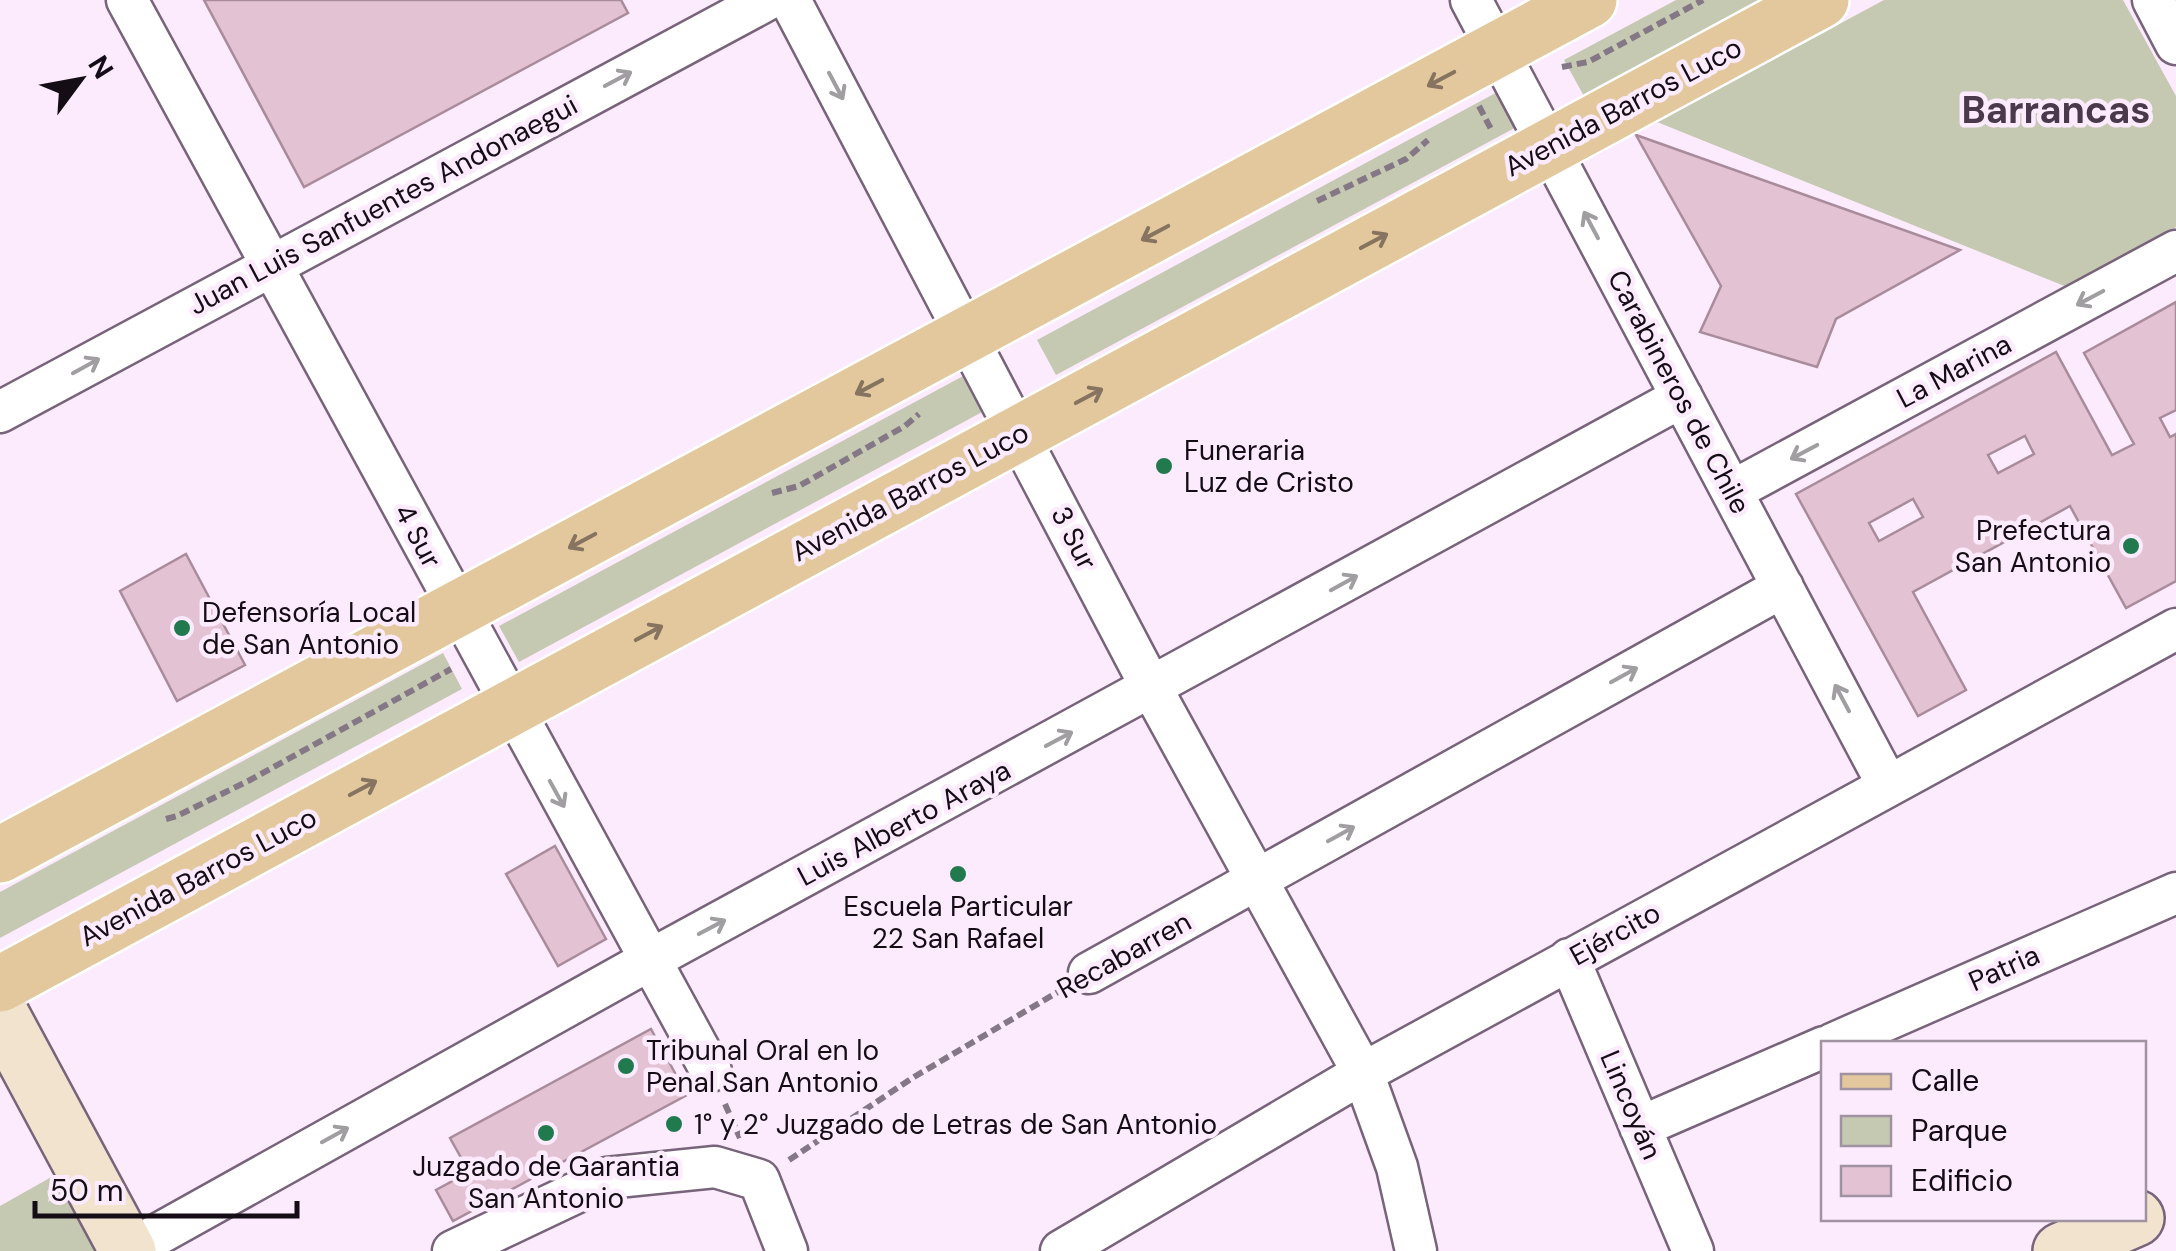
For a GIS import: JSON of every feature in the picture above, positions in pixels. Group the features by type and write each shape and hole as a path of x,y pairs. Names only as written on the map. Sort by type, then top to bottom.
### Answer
{"main road":[{"path":"0,855 1588,0"},
{"name":"Avenida Barros Luco","path":"0,984 1821,0"},
{"path":"0,1014 128,1251"},
{"path":"2146,1214 2176,1201"},
{"path":"2060,1251 2129,1221"}],"street":[{"name":"4 Sur","path":"126,0 711,1071"},
{"name":"Juan Luis Sanfuentes Andonaegui","path":"0,412 767,0"},
{"name":"3 Sur","path":"790,0 1152,689 1363,1072 1396,1167 1416,1251"},
{"name":"Carabineros de Chile","path":"1471,0 1887,784"},
{"path":"2153,0 2176,44"},
{"name":"La Marina","path":"1732,491 2176,252"},
{"name":"Luis Alberto Araya","path":"128,1251 648,961 1682,397"},
{"name":"Recabarren","path":"1090,974 1782,586"},
{"name":"Ejército","path":"1061,1251 1363,1072 2176,629"},
{"name":"Patria","path":"1839,1041 2176,893"},
{"name":"Lincoyán","path":"1569,960 1693,1251"},
{"path":"1640,1127 1821,1048"},
{"path":"453,1251 607,1178 715,1167 759,1180 787,1251"}],"path":[{"name":"Recabarren","path":"759,1180 914,1077 1090,974"},
{"path":"711,1071 759,1180"}],"green space":[{"path":"1676,0 1761,0 1584,96 1564,60"},
{"path":"1884,0 2123,0 2176,96 2176,227 2072,289 1657,122"},
{"path":"1503,89 1522,124 1056,375 1037,340"},
{"path":"965,375 984,411 519,662 499,626"},
{"path":"443,653 462,689 0,938 0,892"},
{"path":"62,1171 112,1251 0,1251 0,1206"}],"building":[{"path":"204,0 621,0 628,13 304,187"},
{"path":"1636,135 1960,250 1836,319 1817,367 1700,332 1721,286"},
{"path":"2176,302 2176,410 2160,418 2170,437 2176,434 2176,581 2126,608 2070,506 1913,592 1966,690 1918,716 1796,494 2056,352 2112,455 2134,444 2084,353","holes":["2025,436 2034,454 1998,473 1988,455","1913,499 1923,517 1879,541 1869,523"]},
{"name":"Defensoría Local de San Antonio","path":"186,554 245,665 177,701 120,591"},
{"path":"555,846 606,939 558,966 506,874"},
{"path":"651,1029 687,1095 453,1221 436,1190 469,1172 450,1138"}],"place":[{"name":"Funeraria Luz de Cristo","path":"1164,466"},
{"name":"Prefectura San Antonio","path":"2131,546"},
{"name":"Defensoría Local de San Antonio","path":"182,628"},
{"name":"Escuela Particular 22 San Rafael","path":"958,874"},
{"name":"Tribunal Oral en lo Penal San Antonio","path":"626,1066"},
{"name":"1° y 2° Juzgado de Letras de San Antonio","path":"674,1124"},
{"name":"Juzgado de Garantia San Antonio","path":"546,1133"}],"district":[{"name":"Barrancas","path":"2056,110"}]}
